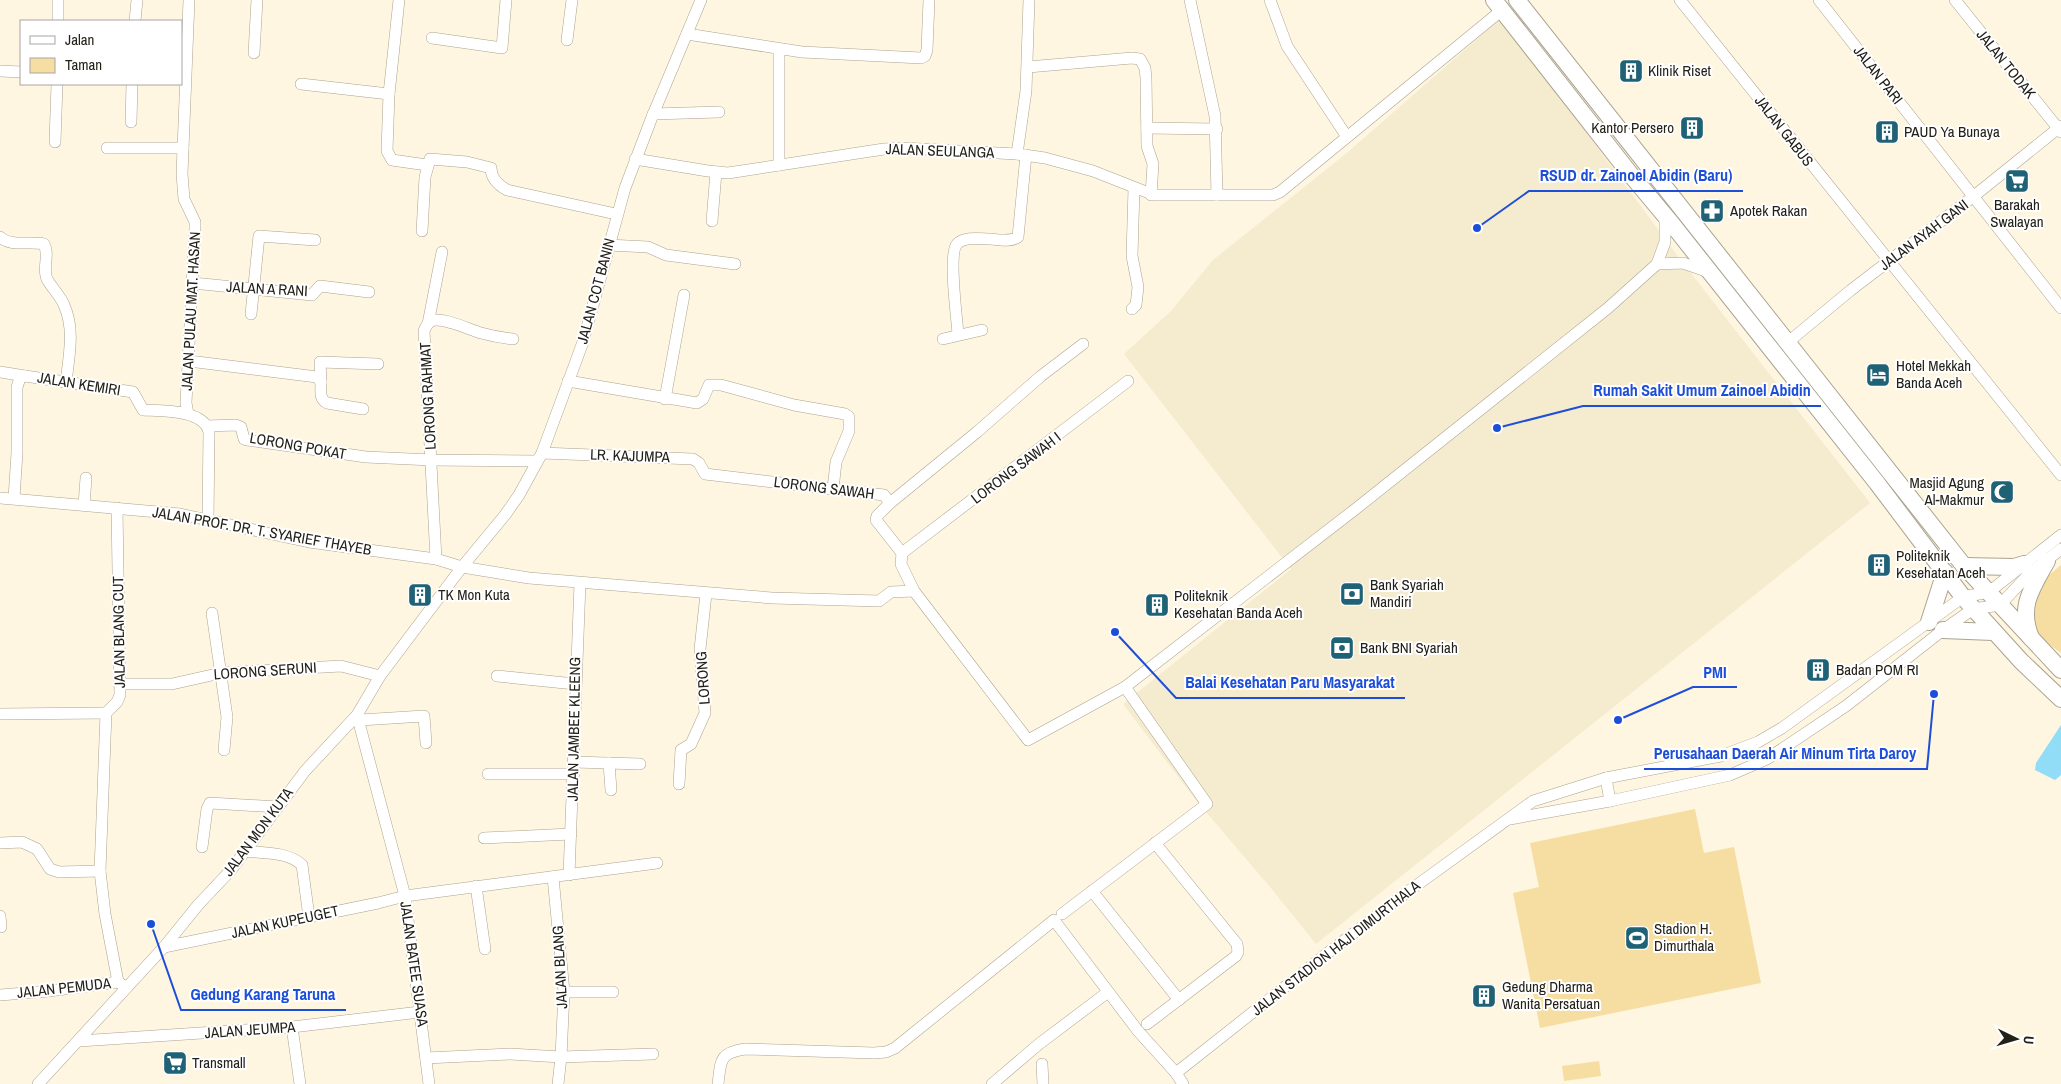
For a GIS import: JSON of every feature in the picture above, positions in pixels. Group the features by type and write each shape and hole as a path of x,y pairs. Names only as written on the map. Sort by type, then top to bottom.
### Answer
{"highway":[{"path":"1517,0 1787,343 1814,391 1968,603 1994,632 2061,699"},
{"path":"1498,5 1619,160 1710,272 1964,566 2061,670"},
{"path":"1619,160 1633,147"},
{"path":"2032,640 2027,627 2026,608 2032,587 2047,561"},
{"path":"1964,566 2014,567 2024,564"},
{"path":"1929,622 1945,572"},
{"path":"1943,630 1994,632"}],"street":[{"path":"58,0 58,20"},
{"path":"135,20 136,0"},
{"name":"JALAN PULAU MAT. HASAN","path":"188,414 186,403 195,228 195,222 184,199 184,71 189,0"},
{"path":"254,52 257,0"},
{"path":"399,0 390,94 387,151 388,156 392,160 427,165"},
{"path":"432,38 502,48 506,0"},
{"path":"567,40 572,0"},
{"name":"JALAN COT BANIN","path":"462,567 505,515 519,495 540,457 591,318 616,214 635,159 701,0"},
{"path":"687,34 802,52 921,58 925,56 927,50 929,0"},
{"path":"958,334 953,276 954,251 958,243 966,240 1011,240 1018,236 1021,155 1028,67 1029,0"},
{"path":"1190,0 1217,129 1217,195"},
{"path":"1270,0 1287,46 1347,137"},
{"name":"JALAN GABUS","path":"1680,0 1888,262 2061,475"},
{"name":"JALAN PARI","path":"1819,0 2061,308"},
{"name":"JALAN TODAK","path":"1955,0 2060,129"},
{"path":"1028,67 1132,58 1140,59 1145,68 1147,146 1153,164 1151,195 1265,195 1280,192 1347,137 1498,5"},
{"path":"779,49 779,165"},
{"path":"0,71 20,72"},
{"path":"302,84 390,94"},
{"path":"55,142 57,85"},
{"path":"131,122 132,85"},
{"path":"653,114 719,112"},
{"path":"1146,128 1217,129"},
{"name":"JALAN AYAH GANI","path":"1787,343 1851,290 2060,129"},
{"path":"107,148 183,148"},
{"name":"JALAN SEULANGA","path":"635,159 716,172 734,172 868,150 902,148 1021,155 1084,168 1151,195"},
{"path":"422,231 425,177 430,159 467,162 491,168 498,185 507,190 616,214"},
{"path":"712,221 716,172"},
{"path":"1132,309 1136,305 1138,287 1132,256 1134,188"},
{"path":"1062,914 1207,804 1125,687 1361,505 1597,316 1658,264 1664,242 1665,216"},
{"path":"250,314 258,236 315,240"},
{"path":"0,237 8,243 34,242 44,244 46,248 45,268 47,279 56,289 65,306 71,328 66,382"},
{"path":"608,245 648,247 666,255 735,264"},
{"path":"428,324 442,252"},
{"path":"1658,264 1684,263 1710,272"},
{"name":"JALAN A RANI","path":"193,283 312,295 320,286 369,292"},
{"path":"665,399 684,295"},
{"name":"LORONG RAHMAT","path":"436,559 424,331 432,321 439,320 463,326 480,333 513,339"},
{"path":"943,339 982,330"},
{"path":"890,503 970,438 1041,376 1083,344"},
{"path":"189,361 314,377 320,378 321,382"},
{"path":"363,409 323,401 321,397 320,362 378,364"},
{"path":"0,372 25,376"},
{"name":"JALAN KEMIRI","path":"14,498 17,453 17,387 20,378 25,376 133,392 143,410 188,414"},
{"path":"568,380 665,399 699,402 707,386 713,384 794,405 846,414 849,417 850,426 836,462 833,489"},
{"name":"LORONG SAWAH I","path":"902,553 1128,381"},
{"path":"188,414 208,426 208,520"},
{"name":"LORONG POKAT","path":"208,426 236,425 241,427 244,439 247,440 366,457"},
{"name":"LR. KAJUMPA","path":"366,457 432,460 540,457 693,459 705,474 709,475"},
{"name":"LORONG SAWAH","path":"709,475 884,495 890,503 877,516 876,520 902,553 901,564 914,591 1028,740 1125,687"},
{"path":"84,505 86,478"},
{"name":"JALAN PROF. DR. T. SYARIEF THAYEB","path":"0,498 180,514 308,542 436,559 462,567 503,574 580,583 772,598 879,600 891,592 914,591"},
{"name":"JALAN BLANG CUT","path":"106,713 117,702 120,695 117,508"},
{"path":"1968,603 1989,592 2061,535"},
{"path":"1968,603 2000,605 2018,584 2061,549"},
{"name":"JALAN MON KUTA","path":"38,1084 79,1041 122,985 164,947 245,851 305,771 359,717 380,676 462,567"},
{"name":"JALAN JAMBEE KLEENG","path":"569,875 580,583"},
{"name":"LORONG","path":"679,784 680,750 691,744 705,713 700,649 706,594"},
{"name":"JALAN STADION HAJI DIMURTHALA","path":"1176,1073 1316,961 1533,801 1606,778 1721,756 1758,742 1782,728 1929,622 1968,603"},
{"name":"JALAN STADION HAJI DIMURTHALA","path":"1510,819 1610,801 1730,775 1767,759 1838,711 1943,630 1968,603"},
{"path":"212,613 227,717 224,750"},
{"name":"LORONG SERUNI","path":"120,684 172,684 221,672 341,666 380,676"},
{"path":"497,676 575,684"},
{"path":"0,714 106,713 100,872 105,914 122,985"},
{"path":"359,717 424,716 426,743"},
{"name":"JALAN BATEE SUASA","path":"359,717 405,896 429,1084"},
{"path":"1758,742 1767,759"},
{"path":"574,762 640,764"},
{"path":"609,763 611,790"},
{"path":"1672,766 1675,786"},
{"path":"488,774 574,774"},
{"path":"1606,778 1610,801"},
{"path":"202,847 207,809 210,803 278,807"},
{"path":"484,838 572,834"},
{"path":"0,843 22,842 37,849 50,869 59,872 100,872"},
{"path":"1147,1024 1236,956 1238,952 1238,946 1156,843"},
{"path":"245,851 289,857 296,859 302,865 309,917"},
{"name":"JALAN KUPEUGET","path":"164,947 405,896 657,863"},
{"name":"JALAN BLANG","path":"553,877 564,992 561,1057"},
{"path":"476,886 485,949"},
{"path":"1092,891 1179,1000"},
{"path":"718,1084 722,1060 727,1053 733,1051 745,1049 874,1053 886,1052 895,1048 1054,920 1108,992 1176,1073 1183,1084"},
{"name":"JALAN PEMUDA","path":"0,995 122,985"},
{"path":"564,992 613,992"},
{"path":"992,1084 1039,1044 1108,992"},
{"name":"JALAN JEUMPA","path":"79,1041 292,1028 420,1012"},
{"path":"292,1028 300,1084"},
{"path":"426,1058 510,1054 561,1057 653,1054"},
{"path":"558,1084 561,1057"},
{"path":"1042,1064 1044,1084"}],"shaded area":[{"path":"1501,18 1683,263 1870,503 1316,944 1195,799 1123,704 1291,569 1124,354 1171,311 1213,260 1348,152"}],"green space":[{"path":"2061,565 2061,653 2036,635 2028,619 2040,583"},
{"name":"Stadion H. Dimurthala","path":"1695,809 1704,853 1734,847 1761,983 1540,1028 1513,893 1539,887 1530,843"},
{"path":"1599,1061 1601,1076 1564,1081 1562,1066"}],"water":[{"path":"2061,725 2061,775 2055,780 2035,770 2036,763"}],"place":[{"name":"Klinik Riset","path":"1631,71"},
{"name":"Kantor Persero","path":"1692,128"},
{"name":"PAUD Ya Bunaya","path":"1887,132"},
{"name":"Barakah Swalayan","path":"2017,181"},
{"name":"Apotek Rakan","path":"1712,211"},
{"name":"RSUD dr. Zainoel Abidin (Baru)","path":"1477,228"},
{"name":"Hotel Mekkah Banda Aceh","path":"1878,375"},
{"name":"Rumah Sakit Umum Zainoel Abidin","path":"1497,428"},
{"name":"Masjid Agung Al-Makmur","path":"2002,492"},
{"name":"Politeknik Kesehatan Aceh","path":"1879,565"},
{"name":"Bank Syariah Mandiri","path":"1352,594"},
{"name":"TK Mon Kuta","path":"420,595"},
{"name":"Politeknik Kesehatan Banda Aceh","path":"1157,605"},
{"name":"Balai Kesehatan Paru Masyarakat","path":"1115,632"},
{"name":"Bank BNI Syariah","path":"1342,648"},
{"name":"Badan POM RI","path":"1818,670"},
{"name":"Perusahaan Daerah Air Minum Tirta Daroy","path":"1934,694"},
{"name":"PMI","path":"1618,720"},
{"name":"Gedung Karang Taruna","path":"151,924"},
{"name":"Stadion H. Dimurthala","path":"1637,938"},
{"name":"Gedung Dharma Wanita Persatuan","path":"1484,996"},
{"name":"Transmall","path":"175,1063"}]}
